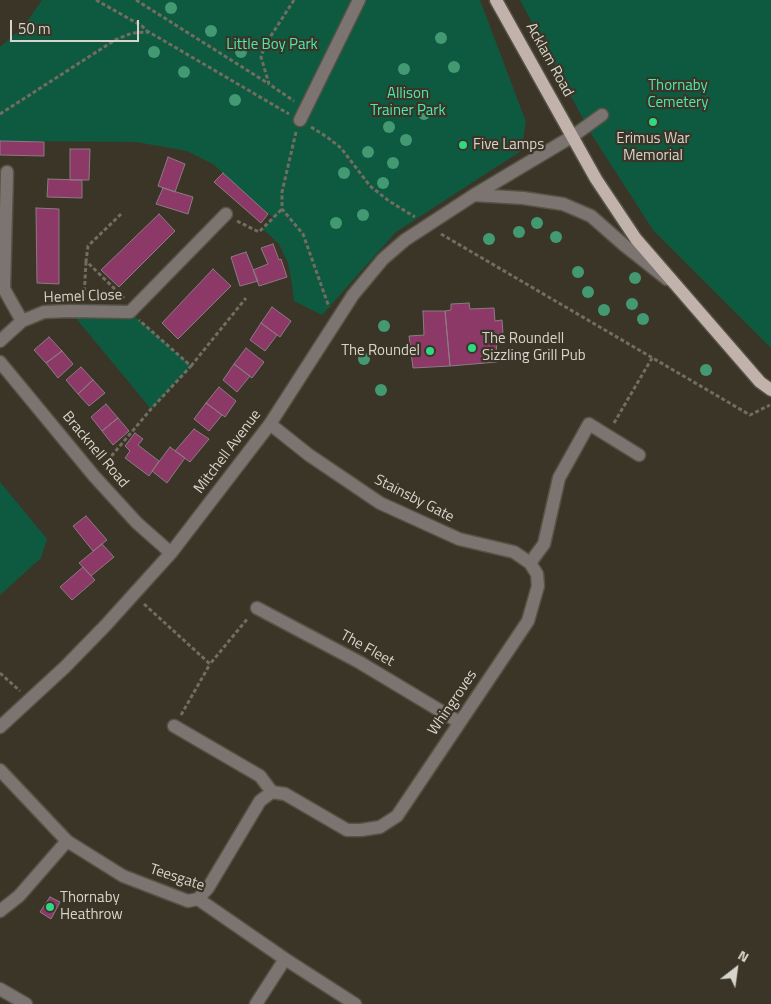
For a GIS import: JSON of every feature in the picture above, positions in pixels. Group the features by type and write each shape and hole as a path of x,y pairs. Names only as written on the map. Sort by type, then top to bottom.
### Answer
{"main road":[{"name":"Acklam Road","path":"496,0 596,179 636,239 760,382 771,390"}],"street":[{"path":"303,118 359,0"},
{"name":"Mitchell Avenue","path":"0,727 65,667 172,553 270,424 352,295 383,260 405,240 427,225 573,136 602,115"},
{"path":"7,172 4,289 22,321"},
{"path":"474,195 524,198 563,204 591,216 676,287"},
{"name":"Hemel Close","path":"0,341 22,321 44,312 132,310 226,214"},
{"name":"Bracknell Road","path":"0,362 94,476 137,523 172,553"},
{"name":"Stainsby Gate","path":"270,424 309,455 380,502 459,539 514,552 530,563"},
{"path":"530,563 544,544 559,478 589,424 639,455"},
{"name":"Whingroves","path":"272,792 286,794 347,830 380,827 396,816 528,621 538,586 537,574 530,563"},
{"name":"The Fleet","path":"257,608 359,662 460,722"},
{"path":"174,726 260,776 272,792 260,801 208,888 198,899"},
{"name":"Teesgate","path":"0,770 67,841 123,876 188,901 198,899 285,959 356,1004"},
{"path":"0,911 19,896 67,841"},
{"path":"256,1004 285,959"},
{"path":"0,989 26,1004"}],"path":[{"path":"96,0 287,112"},
{"path":"136,0 269,84 303,118 340,148 370,186 389,201 750,416 771,405"},
{"path":"269,84 261,56 265,45 294,0"},
{"path":"0,114 115,40 132,33 149,32"},
{"path":"303,118 282,192 282,209 303,234 334,322"},
{"path":"226,214 259,232 282,209"},
{"path":"84,311 88,246 121,214"},
{"path":"86,261 132,310 190,366"},
{"path":"94,476 190,366 246,298"},
{"path":"607,435 652,358"},
{"path":"134,594 210,664"},
{"path":"174,726 210,664 257,608"},
{"path":"0,673 29,700"}],"green space":[{"name":"Allison Trainer Park","path":"42,0 480,0 526,122 521,151 396,232 322,315 294,301 288,263 279,244 263,229 273,218 213,164 187,151 136,142 0,141 0,47 24,26"},
{"name":"Thornaby Cemetery","path":"520,0 771,0 771,348 653,230 590,132"},
{"path":"70,311 130,312 191,366 151,409"},
{"path":"0,482 47,539 41,558 0,595"}],"building":[{"path":"0,141 44,142 44,156 0,155"},
{"path":"70,149 90,149 89,180 70,180"},
{"path":"168,157 185,164 175,192 158,186"},
{"path":"223,173 268,214 261,223 214,182"},
{"path":"48,179 82,180 82,198 47,197"},
{"path":"163,188 193,197 188,214 156,204"},
{"path":"36,208 59,209 59,284 37,283"},
{"path":"159,214 175,231 119,287 101,270"},
{"path":"273,244 279,260 281,259 287,277 259,286 253,270 268,264 261,248"},
{"path":"246,252 258,281 240,286 231,257"},
{"path":"213,269 231,286 178,339 162,323"},
{"name":"The Roundell Sizzling Grill Pub","path":"469,303 470,309 494,308 495,321 502,320 503,334 496,334 497,362 450,366 445,311 451,310 451,304"},
{"path":"272,307 291,321 280,337 261,323"},
{"name":"The Roundel","path":"423,311 445,311 450,366 413,368 409,336 424,335"},
{"path":"261,323 277,335 265,351 250,340"},
{"path":"49,337 62,351 46,363 34,350"},
{"path":"246,348 264,362 252,378 234,364"},
{"path":"62,351 73,364 58,378 46,363"},
{"path":"234,364 250,376 237,392 223,380"},
{"path":"81,367 93,380 78,394 66,380"},
{"path":"93,380 105,393 89,406 78,394"},
{"path":"219,387 236,401 225,417 206,403"},
{"path":"206,403 222,415 209,431 194,419"},
{"path":"106,404 118,418 102,431 91,417"},
{"path":"118,418 129,431 113,445 102,431"},
{"path":"194,429 209,439 190,462 175,451"},
{"path":"135,433 143,439 138,445 159,461 149,476 125,458 130,451 125,446"},
{"path":"170,447 185,458 167,483 152,471"},
{"path":"86,516 107,540 93,551 73,526"},
{"path":"102,544 114,557 91,576 79,563"},
{"path":"83,567 95,580 72,600 60,587"},
{"name":"Thornaby Heathrow","path":"50,897 60,902 51,919 40,912"}],"place":[{"name":"Erimus War Memorial","path":"653,122"},
{"name":"Five Lamps","path":"463,145"},
{"name":"The Roundell Sizzling Grill Pub","path":"472,348"},
{"name":"The Roundel","path":"430,351"},
{"name":"Thornaby Heathrow","path":"50,907"}],"park label":[{"name":"Little Boy Park","path":"272,45"}]}
